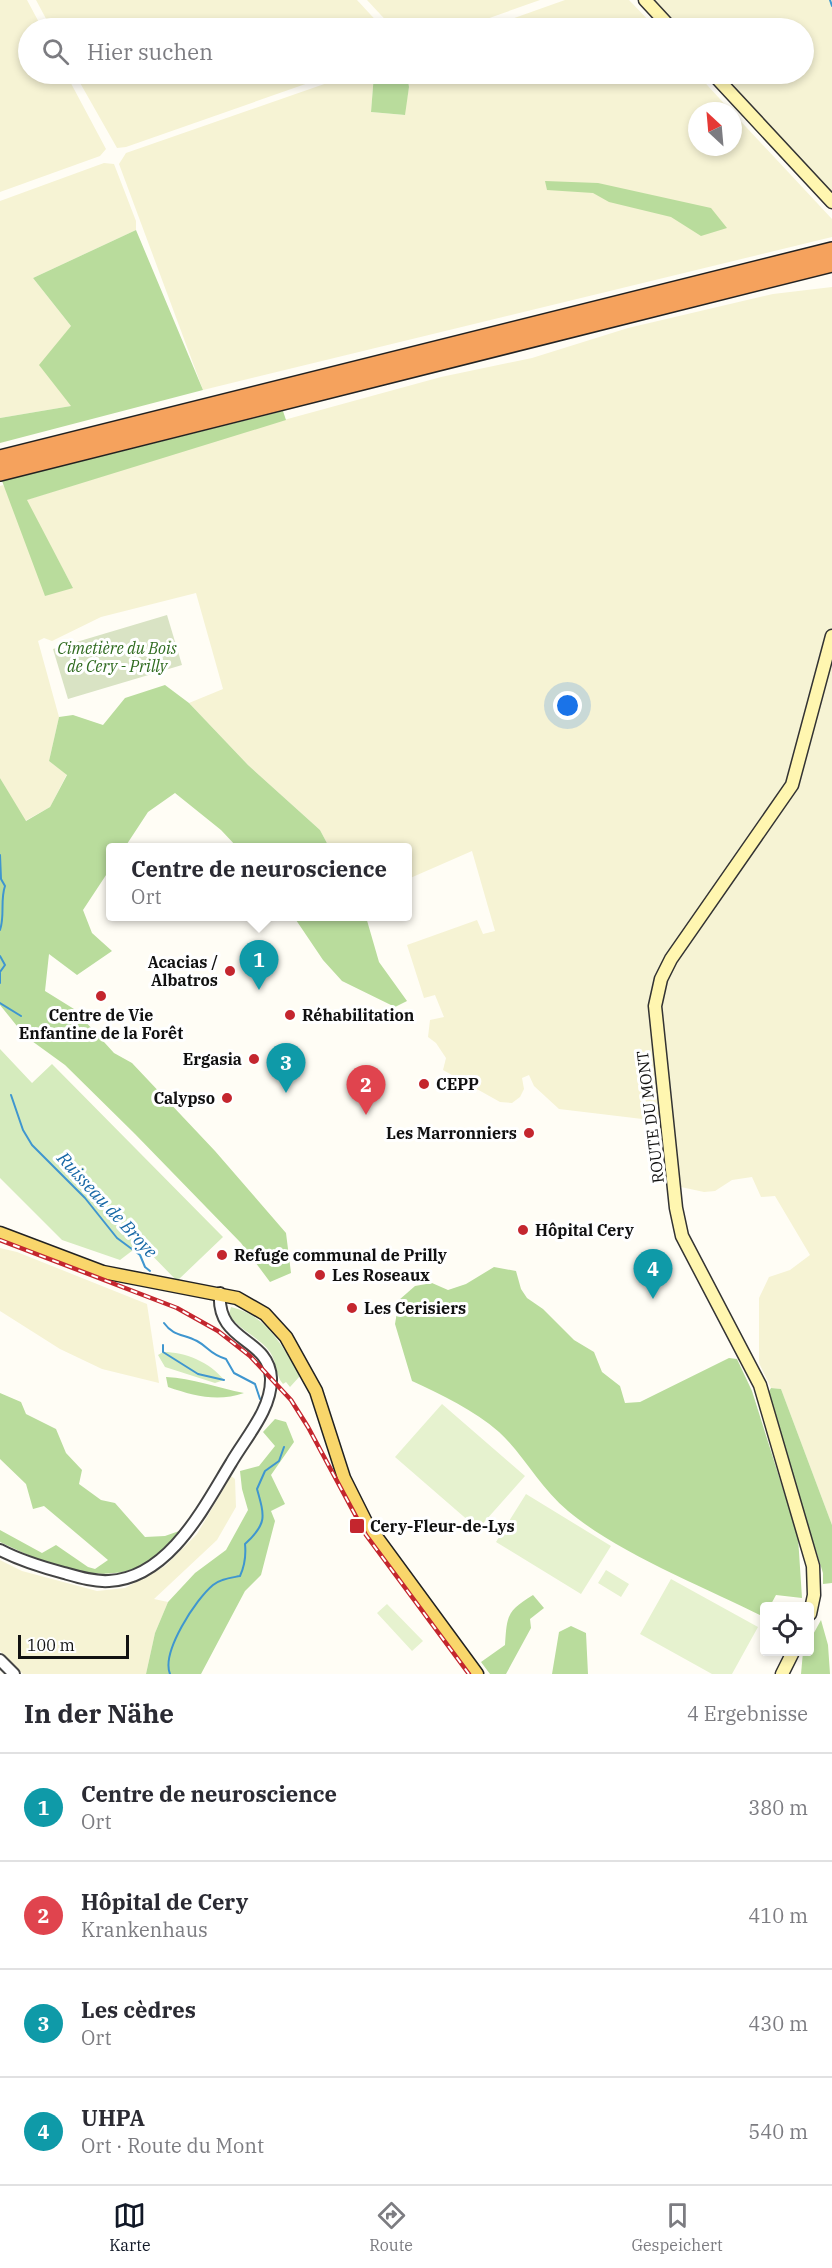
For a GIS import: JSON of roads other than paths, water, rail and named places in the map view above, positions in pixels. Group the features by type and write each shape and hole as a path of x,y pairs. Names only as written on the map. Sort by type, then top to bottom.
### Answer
{"highway":[{"path":"0,458 832,250"},
{"path":"0,473 832,264"}],"main road":[{"path":"645,0 662,18"},
{"path":"722,84 832,202"},
{"name":"ROUTE DU MONT","path":"813,1602 813,1566 760,1385 682,1236 676,1208 656,1006 661,979 677,950 745,857 792,785 799,769 832,636"},
{"path":"0,1233 114,1275 220,1293 256,1307 286,1337 316,1391 344,1478 357,1508 380,1543 477,1674"},
{"path":"782,1674 791,1656"}],"street":[{"path":"0,1550 35,1566 108,1581 130,1576 148,1567 188,1532 264,1409 271,1385 270,1370 263,1356 223,1318 220,1293"},
{"path":"0,1660 14,1674"}],"waterway":[{"path":"830,0 832,6"},
{"path":"0,855 1,879 5,886 0,930"},
{"path":"0,956 5,965 0,972"},
{"path":"0,973 0,983"},
{"path":"0,1003 21,1016"},
{"name":"Ruisseau de Broye","path":"11,1095 23,1130 32,1145 85,1198 117,1238 140,1255 145,1267 150,1271"},
{"name":"Ruisseau de Broye","path":"164,1323 175,1333 197,1341 216,1355 226,1359 234,1373 255,1384 260,1399"},
{"path":"163,1345 163,1352 198,1374 224,1380"},
{"name":"Ruisseau de Broye","path":"170,1674 169,1664 175,1640 198,1602 216,1583 240,1576 245,1560 245,1544 257,1531 262,1520 263,1513 257,1489 265,1471 279,1461 284,1447"}],"railway":[{"path":"0,1240 177,1308 218,1331 250,1356 291,1400 366,1535 469,1674"}],"place":[{"name":"Acacias / Albatros","path":"230,971"},
{"name":"Centre de neuroscience","path":"259,990"},
{"name":"Centre de Vie Enfantine de la Forêt","path":"101,996"},
{"name":"Réhabilitation","path":"290,1015"},
{"name":"Ergasia","path":"254,1059"},
{"name":"CEPP","path":"424,1084"},
{"name":"Les cèdres","path":"286,1093"},
{"name":"Calypso","path":"227,1098"},
{"name":"Hôpital de Cery","path":"366,1115"},
{"name":"Les Marronniers","path":"529,1133"},
{"name":"Hôpital Cery","path":"523,1230"},
{"name":"Refuge communal de Prilly","path":"222,1255"},
{"name":"Les Roseaux","path":"320,1275"},
{"name":"UHPA","path":"653,1299"},
{"name":"Les Cerisiers","path":"352,1308"},
{"name":"Cery-Fleur-de-Lys","path":"357,1526"}],"park label":[{"name":"Cimetière du Bois de Cery - Prilly","path":"117,657"}]}
